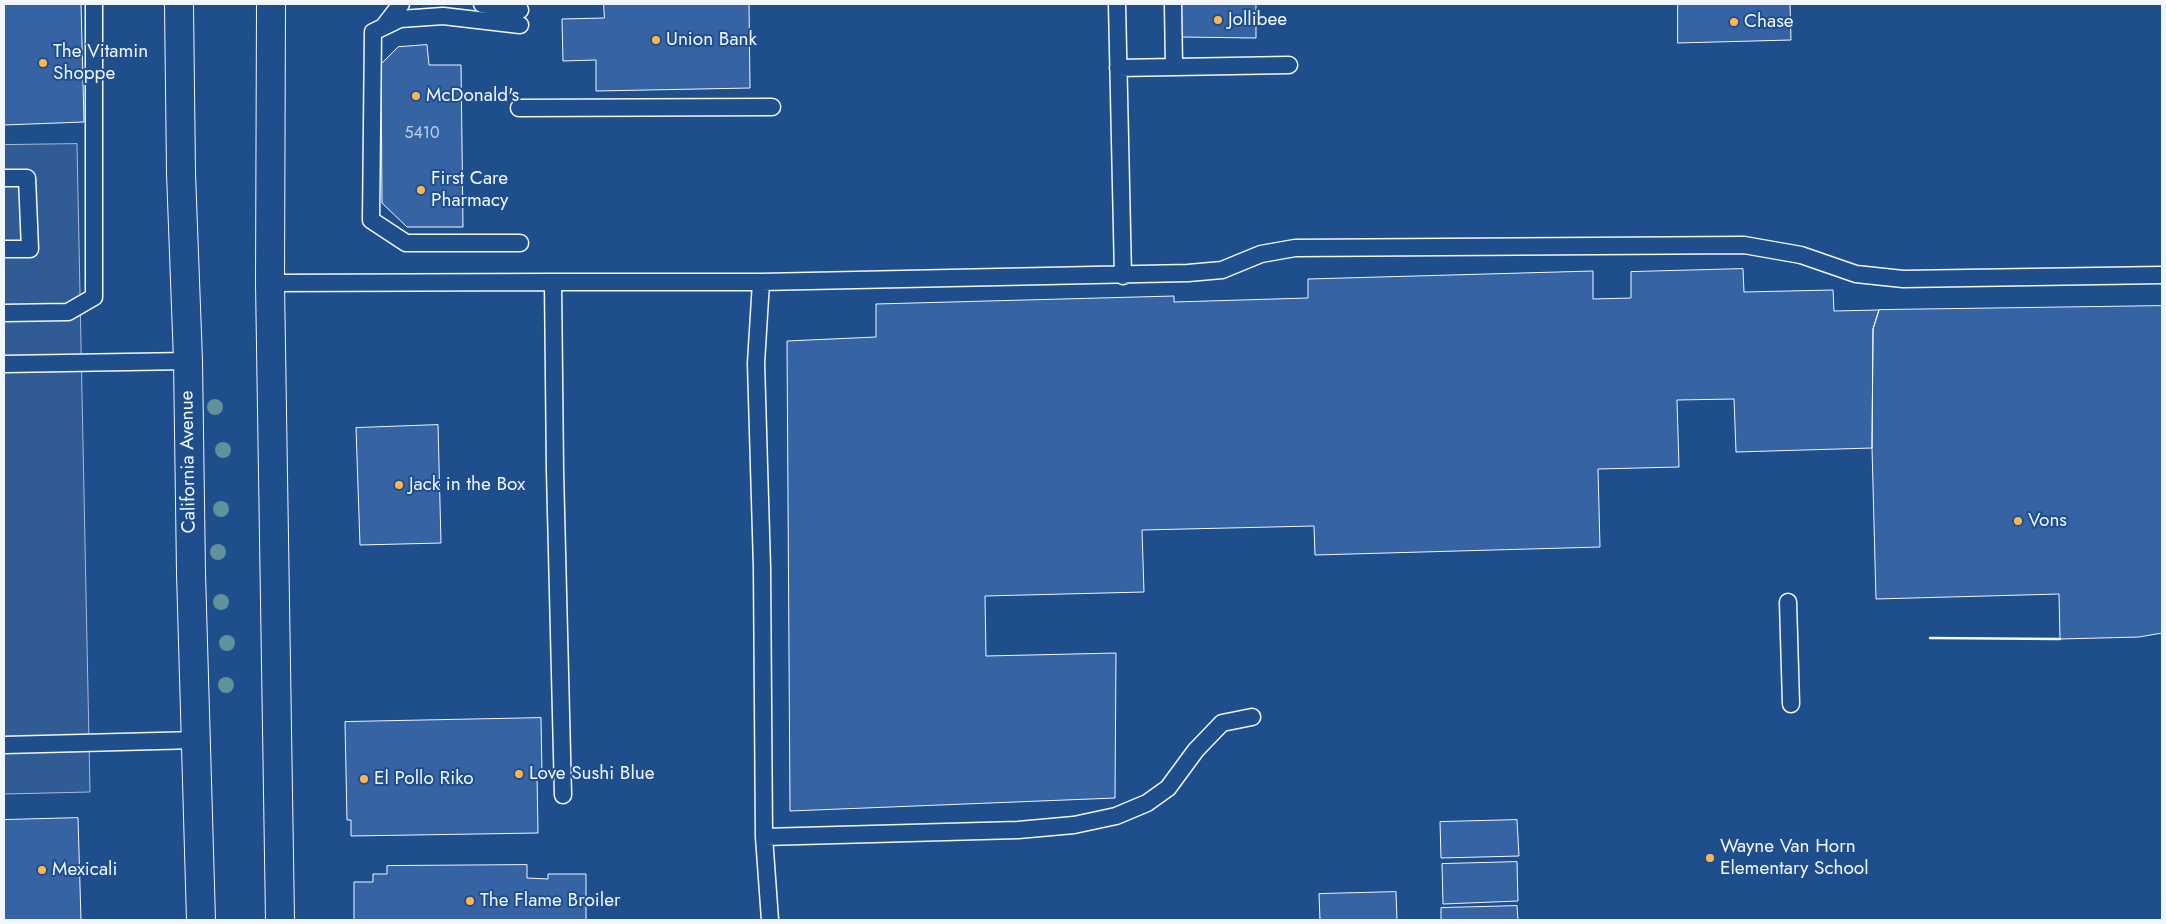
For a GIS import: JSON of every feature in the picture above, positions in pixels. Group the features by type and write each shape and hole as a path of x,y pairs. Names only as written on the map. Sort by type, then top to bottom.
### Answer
{"main road":[{"name":"California Avenue","path":"179,4 181,173 188,361 191,573 201,920"},
{"path":"270,4 270,284 280,920"}],"lane":[{"path":"4,313 68,312 94,297 94,4"},
{"path":"384,27 401,4"},
{"path":"482,4 520,18 443,16 400,19 373,32 371,220 406,243 520,243"},
{"path":"1117,4 1123,276"},
{"path":"1173,4 1174,67"},
{"path":"1118,68 1289,65"},
{"path":"519,108 772,107"},
{"path":"4,178 27,178 30,249 4,249"},
{"path":"270,284 761,282 1123,276 1222,270 1261,254 1295,248 1642,245 1744,245 1801,255 1856,274 1903,279 2162,275"},
{"path":"553,282 554,471 563,795"},
{"path":"761,282 756,363 762,568 764,837 770,920"},
{"path":"4,364 188,361"},
{"path":"1788,602 1791,704"},
{"path":"764,837 1018,830 1074,825 1116,816 1147,803 1168,788 1196,750 1222,723 1252,717"},
{"path":"4,745 197,740"}],"shaded area":[{"path":"77,144 90,792 4,794 4,145"}],"building":[{"name":"The Vitamin Shoppe","path":"4,4 81,4 84,122 4,125"},
{"name":"Union Bank","path":"604,4 749,4 750,88 596,91 596,60 563,61 562,19 604,18"},
{"name":"Jollibee","path":"1181,4 1256,4 1256,38 1180,37"},
{"name":"Chase","path":"1678,4 1790,4 1791,40 1678,43"},
{"path":"427,45 429,65 461,65 463,227 407,227 382,203 381,64 398,47"},
{"path":"1743,269 1744,292 1833,290 1834,311 1879,310 1873,329 1872,448 1736,452 1734,399 1677,400 1679,467 1598,469 1600,547 1315,555 1314,526 1142,530 1144,592 985,596 986,656 1116,653 1115,798 790,811 787,341 876,337 876,304 1174,296 1174,302 1308,298 1308,279 1593,271 1593,299 1631,298 1631,272"},
{"name":"Vons","path":"2162,306 2162,633 2139,637 2060,639 2059,594 1876,599 1872,448 1873,329 1879,310"},
{"name":"Jack in the Box","path":"438,425 441,543 360,545 356,428"},
{"path":"541,718 542,775 537,775 538,833 351,836 351,820 347,820 345,722"},
{"name":"Mexicali","path":"78,818 81,920 4,920 4,820"},
{"path":"1517,820 1519,856 1441,858 1440,822"},
{"path":"1517,862 1518,901 1443,904 1442,864"},
{"name":"The Flame Broiler","path":"527,865 527,878 548,879 548,874 586,874 586,920 354,920 354,882 373,882 373,874 387,874 387,866"},
{"path":"1396,892 1397,920 1320,920 1319,894"},
{"path":"1517,906 1518,920 1441,920 1441,908"}],"wall":[{"path":"1930,638 2060,639"}],"place":[{"name":"Jollibee","path":"1218,20"},
{"name":"Chase","path":"1734,22"},
{"name":"Union Bank","path":"656,40"},
{"name":"The Vitamin Shoppe","path":"43,63"},
{"name":"McDonald's","path":"416,96"},
{"name":"First Care Pharmacy","path":"421,190"},
{"name":"Jack in the Box","path":"399,485"},
{"name":"Vons","path":"2018,521"},
{"name":"Love Sushi Blue","path":"519,774"},
{"name":"El Pollo Riko","path":"364,779"},
{"name":"Wayne Van Horn Elementary School","path":"1710,858"},
{"name":"Mexicali","path":"42,870"},
{"name":"The Flame Broiler","path":"470,901"}]}
